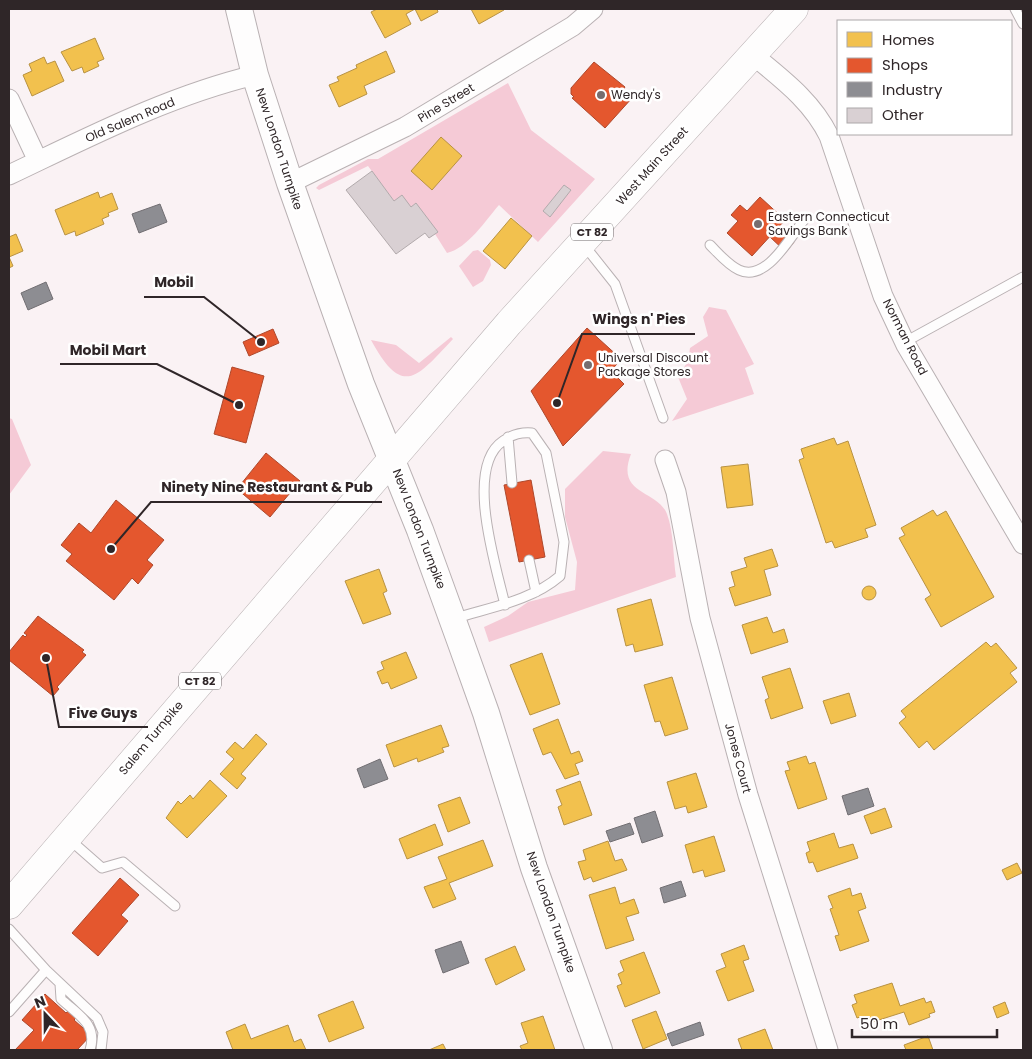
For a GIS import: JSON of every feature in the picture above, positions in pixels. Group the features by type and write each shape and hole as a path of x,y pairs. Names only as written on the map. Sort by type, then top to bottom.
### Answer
{"main road":[{"name":"New London Turnpike","path":"239,9 255,75 290,183 352,359 453,619 486,713 534,868 599,1050"},
{"name":"West Main Street","path":"392,458 583,242 794,9"},
{"name":"Salem Turnpike","path":"9,906 392,458"}],"street":[{"name":"Pine Street","path":"290,183 405,127 573,26 593,9"},
{"name":"Norman Road","path":"753,55 805,100 825,127 883,296 905,342 1023,544"},
{"name":"Old Salem Road","path":"9,175 142,112 221,83 255,75"},
{"path":"9,99 38,161"},
{"name":"Jones Court","path":"665,460 676,492 700,618 748,795 828,1050"}],"lane":[{"path":"1015,9 1023,24"},
{"path":"710,245 729,264 740,271 751,273 769,265 804,220"},
{"path":"583,242 615,284 645,361 664,418"},
{"path":"905,342 1023,277"},
{"path":"453,619 505,605 548,587 560,576 564,542 546,453 532,433 521,432 508,437 495,446 485,470 485,520 505,605"},
{"path":"508,437 512,483"},
{"path":"529,560 536,592"},
{"path":"67,837 102,868 123,862 175,906"},
{"path":"9,929 46,970 97,1018 103,1032 101,1050"},
{"path":"9,1012 46,970"},
{"path":"60,984 60,998 91,1028 93,1037 90,1050"}],"shaded area":[{"path":"508,83 531,130 595,179 538,242 499,205 469,240 462,246 447,253 435,234 438,232 411,207 394,201 368,166 319,190 316,188 368,159 378,159"},
{"path":"478,250 490,260 491,265 483,281 473,287 459,266 473,251"},
{"path":"709,307 726,310 754,364 745,368 754,394 672,421 687,399 678,377 688,361 690,348 708,336 703,317"},
{"path":"451,337 453,339 420,372 411,376 402,376 392,370 371,340 396,345 419,363"},
{"path":"9,418 12,419 31,465 9,495"},
{"path":"603,451 631,454 628,467 629,477 633,485 655,500 667,514 672,537 676,577 489,642 484,627 508,616 528,602 575,590 577,562 565,517 565,489"}],"building: Homes":[{"path":"377,9 415,9 406,14 411,24 385,38 371,12"},
{"path":"415,9 437,9 438,12 421,21"},
{"path":"471,9 503,9 504,10 479,24"},
{"path":"95,38 104,59 97,62 99,66 84,73 82,67 72,71 61,52"},
{"path":"386,51 395,72 364,86 367,94 339,107 329,85 339,81 337,77 357,68 356,65"},
{"path":"44,57 47,64 55,61 64,81 32,96 23,75 32,71 29,64"},
{"path":"441,137 462,156 432,190 411,171"},
{"path":"98,192 100,198 112,193 118,209 108,213 109,216 102,219 104,224 76,236 75,231 65,235 55,210"},
{"path":"511,218 532,236 505,269 483,251"},
{"path":"16,234 23,251 9,257 9,237"},
{"path":"9,257 13,266 9,268"},
{"path":"834,438 837,445 848,441 876,525 865,529 868,537 835,548 832,541 826,543 799,460 804,458 801,449"},
{"path":"748,464 753,505 727,508 721,467"},
{"path":"933,510 937,516 946,511 994,597 941,627 925,599 931,595 899,538 905,535 901,528"},
{"path":"772,549 778,566 764,570 771,595 735,606 729,588 735,586 731,572 747,567 744,558"},
{"path":"379,569 387,591 383,593 391,614 363,624 345,581"},
{"path":"866,586 872,586 876,593 872,600 866,600 862,596 862,590"},
{"path":"651,599 663,645 635,652 633,644 626,646 617,609"},
{"path":"767,617 773,633 784,629 788,642 751,654 742,625"},
{"path":"986,642 991,647 996,643 1017,668 1010,673 1017,682 934,750 927,741 919,748 899,723 906,717 901,711"},
{"path":"406,652 417,678 391,689 388,682 382,684 377,672 384,669 381,662"},
{"path":"542,653 560,704 530,715 510,665"},
{"path":"790,668 803,708 771,719 765,700 769,698 762,677"},
{"path":"672,677 688,729 665,736 660,721 655,722 644,685"},
{"path":"849,693 856,716 831,724 823,701"},
{"path":"558,719 571,754 579,751 583,761 575,764 579,774 565,779 551,752 543,755 533,729"},
{"path":"441,725 449,746 442,748 444,752 418,762 417,758 394,767 386,745"},
{"path":"256,734 267,744 241,774 246,778 237,789 220,774 234,759 226,752 235,742 243,749"},
{"path":"806,756 809,764 815,762 827,799 798,809 785,771 790,770 787,762"},
{"path":"696,773 707,807 688,813 686,806 675,809 667,782"},
{"path":"210,780 227,796 187,838 166,818 178,801 181,804 190,795 193,799"},
{"path":"580,781 592,815 564,825 558,807 562,805 556,790"},
{"path":"460,797 470,823 448,832 438,805"},
{"path":"885,808 892,827 871,834 864,816"},
{"path":"435,824 443,845 407,859 399,839"},
{"path":"834,833 839,848 853,844 858,858 817,872 813,862 809,863 806,853 810,851 807,842"},
{"path":"714,836 725,871 705,877 703,870 693,873 685,845"},
{"path":"483,840 493,866 449,883 456,899 433,908 424,887 447,879 438,857"},
{"path":"608,841 615,861 622,859 627,870 593,882 591,877 584,880 578,862 586,860 583,850"},
{"path":"1017,863 1022,873 1007,880 1002,870"},
{"path":"615,887 620,904 634,899 639,913 626,917 634,940 606,949 589,895"},
{"path":"850,888 852,896 861,893 866,908 858,911 869,941 840,951 835,936 839,935 830,909 833,908 828,896"},
{"path":"744,945 749,959 743,961 754,991 728,1001 716,971 726,967 721,954"},
{"path":"515,946 525,970 496,985 485,959"},
{"path":"644,952 660,993 625,1007 617,986 622,984 618,974 624,971 620,961"},
{"path":"892,983 900,1006 924,998 926,1003 931,1001 935,1012 929,1014 930,1017 909,1025 904,1012 863,1025 860,1017 857,1018 852,1005 857,1003 854,995"},
{"path":"353,1001 364,1028 329,1042 318,1015"},
{"path":"1005,1002 1009,1013 997,1018 993,1007"},
{"path":"656,1011 667,1039 643,1049 632,1020"},
{"path":"543,1016 555,1050 522,1050 520,1046 528,1043 521,1023"},
{"path":"245,1024 251,1039 288,1025 294,1042 301,1039 306,1050 233,1050 226,1032"},
{"path":"765,1029 773,1050 742,1050 738,1039"},
{"path":"928,1036 933,1050 906,1050 904,1045"},
{"path":"443,1044 446,1050 429,1050"}],"building: Shops":[{"name":"Wendy's","path":"594,62 625,87 623,90 632,98 605,128 572,98 574,97 571,94 571,88"},
{"name":"Eastern Connecticut Savings Bank","path":"760,197 785,220 752,256 727,233 738,221 731,215 740,205 747,211"},
{"path":"778,228 794,242 786,252 770,237"},
{"path":"587,328 621,359 611,371 624,384 563,446 531,391"},
{"path":"273,329 279,343 249,356 243,342"},
{"path":"232,367 264,376 246,443 214,434"},
{"path":"266,453 300,481 270,517 237,489"},
{"path":"531,480 545,557 519,562 504,485"},
{"path":"116,500 164,540 147,560 153,565 138,584 132,578 114,600 66,561 72,554 61,545 79,523 91,533"},
{"path":"38,616 84,650 82,652 86,655 57,687 59,689 53,696 9,660 9,652 23,635 25,637 27,635 24,633"},
{"path":"120,878 139,895 121,915 128,921 98,956 72,933"},
{"path":"45,994 66,1013 69,1010 77,1017 74,1020 91,1035 77,1050 15,1050 34,1030 22,1020"}],"building: Industry":[{"path":"160,204 167,222 139,233 132,214"},
{"path":"46,282 53,299 28,310 21,293"},
{"path":"380,759 388,779 364,788 357,769"},
{"path":"868,788 874,806 848,815 842,796"},
{"path":"655,811 663,836 642,843 634,818"},
{"path":"630,823 634,834 610,842 606,831"},
{"path":"681,881 686,896 664,903 660,888"},
{"path":"461,941 469,963 443,973 435,950"},
{"path":"700,1022 704,1035 672,1046 667,1034"}],"building: Other":[{"path":"372,171 394,201 402,195 411,207 416,203 438,232 429,238 425,233 396,254 346,190"},
{"path":"564,185 571,190 550,217 543,211"}],"place":[{"name":"Wendy's","path":"601,95"},
{"name":"Eastern Connecticut Savings Bank","path":"758,224"},
{"name":"Mobil","path":"261,342"},
{"name":"Universal Discount Package Stores","path":"588,365"},
{"name":"Wings n' Pies","path":"557,403"},
{"name":"Mobil Mart","path":"239,405"},
{"name":"Ninety Nine Restaurant & Pub","path":"111,549"},
{"name":"Five Guys","path":"46,658"}]}
